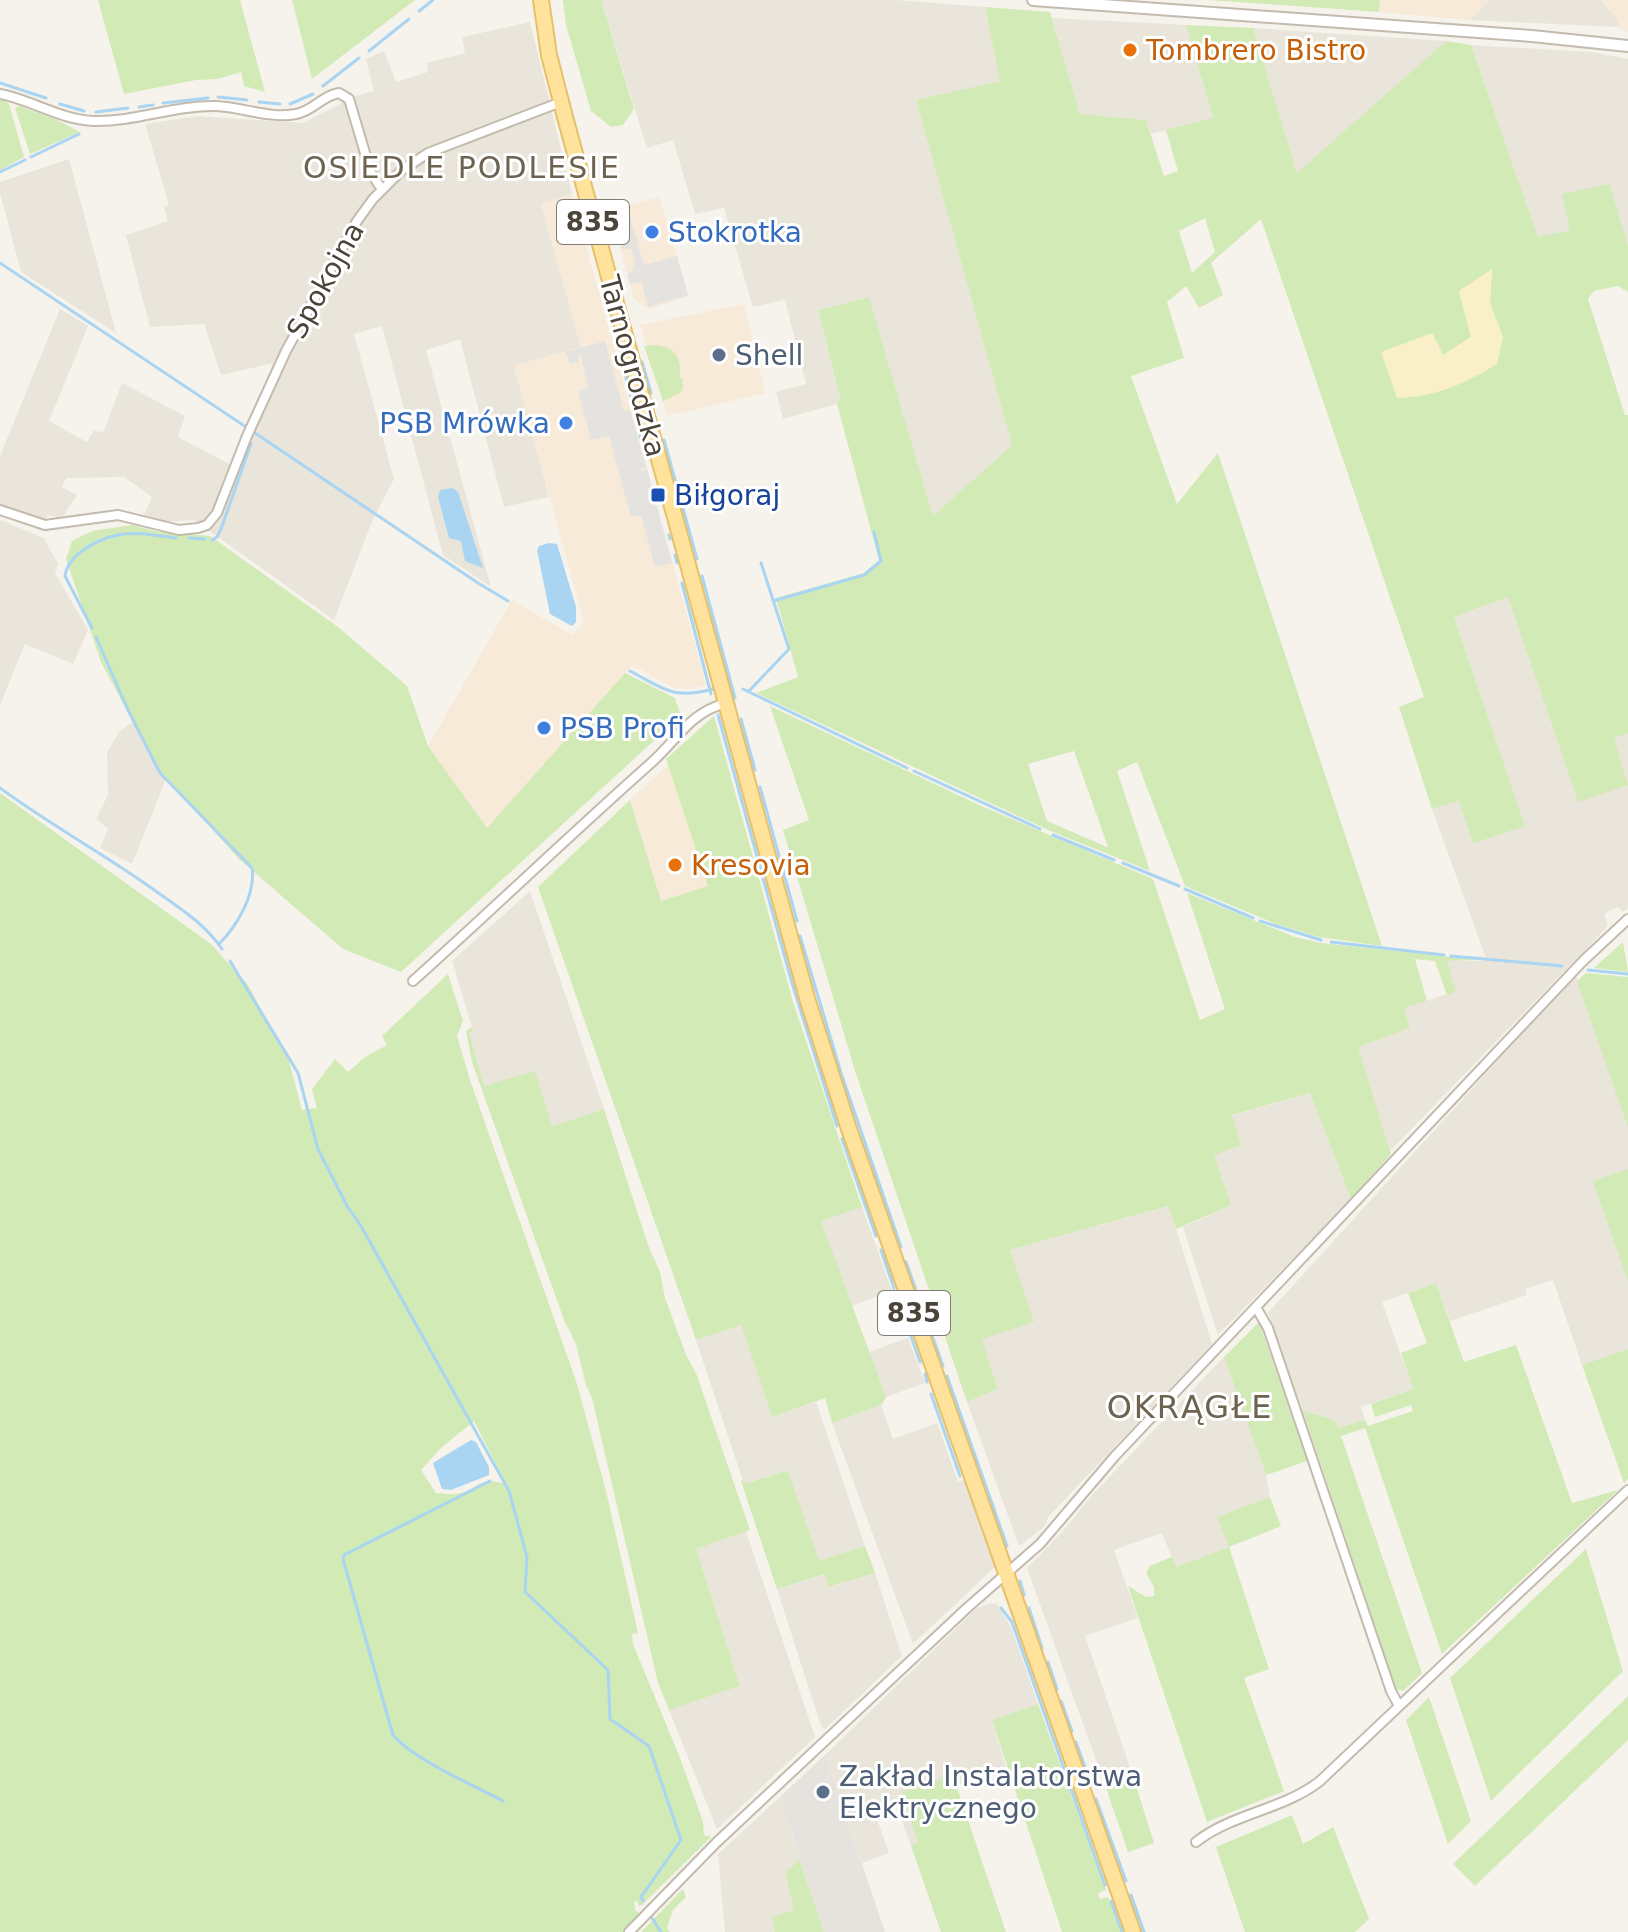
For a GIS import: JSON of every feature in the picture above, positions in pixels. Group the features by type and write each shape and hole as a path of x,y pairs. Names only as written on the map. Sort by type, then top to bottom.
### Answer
{"main road":[{"name":"Tarnogrodzka","path":"541,0 549,55 561,102 726,703"},
{"name":"835","path":"726,703 807,998 838,1097 1133,1932"}],"street":[{"path":"1033,0 1628,46"},
{"path":"0,94 28,101 67,117 94,121 212,106 290,115 309,110 331,94 339,93 349,99 371,173 381,188"},
{"name":"Spokojna","path":"0,510 45,525 118,515 170,528 207,525 217,513 251,427 306,314 357,221 381,188 411,163 434,150 561,102"},
{"path":"413,981 534,867 659,756 689,722 706,708 726,703"},
{"path":"629,1932 717,1842 1047,1537 1115,1456 1583,961 1628,919"},
{"path":"1257,1309 1268,1328 1391,1691 1399,1706"},
{"path":"1196,1842 1218,1827 1289,1800 1312,1787 1628,1490"}],"shaded area":[{"path":"601,0 896,0 985,7 1001,81 916,100 1012,445 933,516 869,297 818,310 840,400 837,404 783,419 776,392 806,384 785,300 753,307 724,208 695,214 673,140 647,148"},
{"path":"1380,0 1489,0 1470,20 1379,12"},
{"path":"1489,0 1600,0 1619,20 1617,27 1470,20"},
{"path":"1600,0 1628,0 1628,32 1617,27 1619,20"},
{"path":"1052,18 1186,25 1213,119 1151,134 1146,120 1080,114"},
{"path":"530,22 572,194 541,204 581,347 514,366 549,497 504,507 460,339 426,350 491,587 443,555 382,326 354,334 394,479 373,519 334,620 194,520 161,522 143,517 152,497 124,477 66,478 62,487 77,495 62,518 48,515 43,522 0,504 0,456 60,309 88,326 49,421 87,442 94,430 103,433 122,383 185,416 178,437 231,465 273,363 221,375 204,324 150,327 126,235 168,221 164,207 169,205 145,124 197,116 303,123 355,96 374,91 366,59 384,51 396,82 428,72 427,63 465,53 462,37"},
{"path":"1253,28 1446,41 1297,174"},
{"path":"1471,45 1591,52 1628,59 1628,245 1608,184 1570,230 1538,237"},
{"path":"69,159 116,333 21,272 0,193 0,182"},
{"path":"572,194 706,685 686,689 672,687 632,665 487,829 428,746 512,600 572,635 584,623 514,366 581,347 541,203"},
{"path":"659,197 689,296 649,309 634,299 610,211"},
{"path":"628,210 644,265 677,256 688,295 648,307 644,282 630,284 627,275 632,272 635,262 631,248 623,250 617,228 624,225 618,213"},
{"path":"744,304 765,393 667,416 640,325"},
{"path":"605,341 624,411 630,410 646,466 640,469 647,469 672,563 655,567 641,515 631,517 609,436 591,440 578,391 588,388 581,355 578,356 579,362 570,364 566,352"},
{"path":"0,520 44,538 58,564 55,573 88,630 73,664 25,644 0,705"},
{"path":"1508,597 1578,802 1613,737 1628,733 1628,908 1623,912 1618,907 1604,914 1608,926 1390,1151 1357,1047 1410,1028 1404,1008 1456,991 1447,961 1487,961 1432,809 1459,801 1525,826 1454,617"},
{"path":"133,722 158,770 166,779 132,864 100,848 108,829 96,819 108,795 107,753 119,732"},
{"path":"668,765 709,886 661,901 630,800"},
{"path":"530,891 604,1109 552,1126 484,1086 468,1032 473,1031 452,961"},
{"path":"1576,975 1628,1128 1628,1169 1594,1181 1628,1282 1628,1349 1582,1365 1553,1280 1525,1289 1527,1295 1450,1321 1436,1283 1382,1302 1413,1389 1361,1407 1365,1420 1337,1428 1335,1420 1303,1411 1268,1313"},
{"path":"1310,1093 1351,1199 1218,1335 1183,1227 1231,1205 1214,1155 1231,1116"},
{"path":"1169,1206 1212,1344 1049,1516 1044,1527 1019,1546 967,1402 998,1389 982,1339 1010,1250"},
{"path":"862,1207 892,1291 851,1306 821,1221"},
{"path":"741,1325 772,1416 816,1402 865,1546 819,1562 788,1470 744,1484 696,1340"},
{"path":"908,1338 925,1383 886,1397 869,1352"},
{"path":"1224,1357 1266,1475 1270,1497 1218,1517 1229,1547 1176,1567 1162,1533 1114,1550 1138,1618 1085,1636 1133,1776 1105,1785 1027,1568"},
{"path":"881,1405 893,1439 937,1423 958,1482 965,1480 996,1566 913,1644 832,1423"},
{"path":"746,1531 815,1737 717,1829 669,1710 740,1686 696,1549"},
{"path":"875,1573 902,1656 825,1729 821,1726 777,1589 825,1574 830,1587"},
{"path":"997,1604 1011,1627 1038,1704 992,1720 1006,1767 956,1785 951,1775 919,1843 911,1846 894,1800 873,1808 889,1853 862,1863 825,1755 977,1608"},
{"path":"825,1755 885,1932 824,1932 780,1797"},
{"path":"780,1797 800,1860 785,1873 794,1910 772,1917 775,1932 725,1932 718,1854"}],"green space":[{"path":"98,0 240,0 265,92 244,86 241,72 218,79 196,80 124,94"},
{"path":"292,0 415,0 312,79"},
{"path":"563,0 601,0 634,109 623,125 611,127 591,111 566,25"},
{"path":"1208,0 1380,0 1379,12"},
{"path":"985,7 1050,12 1080,114 1146,120 1164,176 1178,171 1166,130 1213,118 1186,25 1253,28 1297,173 1446,41 1471,45 1538,237 1570,230 1562,194 1609,184 1628,245 1628,292 1618,286 1594,291 1588,299 1625,415 1628,415 1628,733 1614,738 1628,785 1578,802 1508,597 1454,617 1525,826 1473,843 1459,801 1432,809 1399,707 1424,697 1261,219 1211,263 1223,295 1199,308 1186,286 1167,302 1184,358 1131,376 1177,504 1218,453 1382,946 1319,937 1276,924 1185,886 1137,762 1117,771 1150,871 1048,830 756,693 798,677 776,598 864,573 879,560 837,404 840,399 818,310 869,297 933,516 1012,445 916,100 1000,81","holes":["1205,218 1215,252 1192,273 1179,231","1492,270 1490,304 1503,337 1397,397 1432,333 1443,356 1471,337 1459,291","1074,751 1108,847 1047,821 1028,764"]},
{"path":"0,98 9,104 24,157 0,170"},
{"path":"19,106 80,132 30,154 15,108"},
{"path":"654,345 673,351 680,365 679,378 682,378 683,387 680,393 663,401 644,346"},
{"path":"132,525 159,532 210,536 338,627 407,686 428,746 487,828 625,673 675,698 681,716 401,972 343,949 240,860 158,770 101,662 66,559 72,541 92,531"},
{"path":"770,706 979,805 1153,879 1200,1020 1225,1009 1187,893 1295,937 1321,943 1479,960 1447,961 1456,991 1447,995 1435,961 1415,959 1427,1001 1404,1008 1410,1028 1358,1047 1391,1154 1351,1199 1310,1093 1232,1115 1241,1145 1214,1155 1231,1205 1176,1229 1168,1206 1010,1250 1034,1322 982,1339 998,1389 967,1402 856,1074 783,830 809,820"},
{"path":"714,716 793,1002 862,1207 821,1221 886,1397 881,1405 832,1423 825,1398 772,1417 741,1325 696,1340 538,887 630,800 661,901 708,886 666,759"},
{"path":"0,793 211,944 248,985 289,1061 302,1110 317,1108 312,1089 335,1059 348,1072 365,1057 387,1045 382,1036 448,974 463,1021 457,1036 470,1080 577,1384 606,1491 638,1633 632,1634 633,1644 680,1758 703,1822 704,1835 711,1837 642,1905 634,1902 635,1910 639,1913 625,1932 0,1932","holes":["474,1421 506,1484 489,1481 456,1494 436,1493 421,1470 440,1449"]},
{"path":"1623,942 1628,972 1594,968"},
{"path":"1586,973 1628,977 1628,1128 1577,981"},
{"path":"472,1027 473,1031 469,1033 484,1086 535,1071 552,1126 604,1109 648,1245 660,1272 665,1298 696,1373 750,1530 696,1549 740,1686 669,1710 658,1683 592,1398 576,1344 564,1320 472,1062 466,1031"},
{"path":"1628,1169 1628,1282 1593,1181"},
{"path":"1436,1283 1464,1362 1516,1345 1572,1503 1618,1490 1442,1654 1365,1428 1341,1436 1422,1673 1403,1691 1396,1689 1303,1411 1335,1420 1338,1428 1365,1420 1368,1426 1413,1411 1411,1405 1375,1417 1371,1404 1413,1389 1401,1353 1427,1343 1408,1293"},
{"path":"1259,1322 1307,1461 1266,1475 1224,1357"},
{"path":"1628,1349 1628,1479 1624,1483 1582,1365"},
{"path":"788,1470 819,1561 865,1546 875,1573 829,1587 824,1574 777,1589 741,1481 745,1484"},
{"path":"1270,1497 1281,1526 1229,1547 1217,1517"},
{"path":"1229,1547 1269,1669 1244,1678 1284,1791 1207,1822 1128,1586 1146,1597 1154,1596 1154,1587 1146,1573 1150,1566 1172,1557 1176,1567"},
{"path":"1586,1549 1623,1671 1491,1801 1450,1678"},
{"path":"1628,1696 1628,1740 1475,1886 1453,1864"},
{"path":"1429,1697 1471,1821 1448,1844 1406,1720"},
{"path":"1038,1704 1106,1890 1098,1893 1100,1899 1108,1897 1121,1932 1062,1932 992,1720"},
{"path":"952,1775 1006,1932 941,1932 911,1846 918,1843 902,1792"},
{"path":"1133,1776 1154,1843 1128,1852 1105,1785"},
{"path":"1292,1815 1303,1844 1333,1827 1369,1919 1355,1932 1245,1932 1216,1847"},
{"path":"800,1860 824,1932 775,1932 772,1917 794,1910 785,1872"},
{"path":"683,1889 686,1897 673,1910 667,1928 670,1932 641,1932"}],"sand":[{"path":"1492,269 1490,304 1503,337 1497,364 1449,388 1397,398 1381,352 1432,333 1443,355 1471,337 1459,291"}],"water":[{"path":"453,488 458,492 483,568 465,561 461,541 449,538 438,497 440,490"},
{"path":"557,544 576,607 576,622 572,626 550,614 537,550 539,546"},
{"path":"471,1440 476,1442 489,1467 489,1475 451,1490 442,1489 433,1463"}],"waterway":[{"path":"419,11 433,0"},
{"path":"369,51 409,19"},
{"path":"323,86 359,58"},
{"path":"0,83 46,98"},
{"path":"290,104 313,94"},
{"path":"218,97 247,100"},
{"path":"163,103 208,98"},
{"path":"259,102 280,104"},
{"path":"60,104 84,111"},
{"path":"139,107 153,105"},
{"path":"96,112 128,108"},
{"path":"31,157 79,134"},
{"path":"0,172 25,160"},
{"path":"0,263 246,427"},
{"path":"642,362 651,393"},
{"path":"623,366 632,401"},
{"path":"637,424 642,443"},
{"path":"255,433 508,601"},
{"path":"664,440 697,559"},
{"path":"212,540 221,529 251,444"},
{"path":"773,601 864,575 881,561 874,532"},
{"path":"92,628 65,576 78,554 93,544 118,535 176,538"},
{"path":"669,535 670,539"},
{"path":"189,538 205,539"},
{"path":"675,555 677,563"},
{"path":"749,691 789,649 761,563"},
{"path":"702,576 735,698"},
{"path":"682,583 711,694"},
{"path":"96,637 160,773 252,868 251,888 244,909 219,944"},
{"path":"630,671 661,688 678,693 713,689"},
{"path":"743,689 907,768"},
{"path":"718,715 792,983 837,1126"},
{"path":"741,719 755,770"},
{"path":"914,771 1040,829"},
{"path":"760,787 797,921"},
{"path":"0,788 138,878 200,924 222,949"},
{"path":"1053,835 1114,860"},
{"path":"1123,863 1179,886"},
{"path":"1185,889 1253,918"},
{"path":"1260,921 1321,940"},
{"path":"800,936 841,1073 901,1247"},
{"path":"1331,942 1444,955"},
{"path":"1451,956 1562,966"},
{"path":"230,961 298,1073 318,1149 347,1206 509,1491 527,1557 525,1592 608,1670 610,1719 649,1746 681,1840 641,1897 643,1901"},
{"path":"1588,970 1628,974"},
{"path":"842,1139 876,1236"},
{"path":"881,1250 894,1288"},
{"path":"906,1262 943,1366"},
{"path":"899,1302 920,1362"},
{"path":"925,1374 927,1382"},
{"path":"947,1376 1007,1546"},
{"path":"931,1394 960,1476"},
{"path":"490,1481 344,1555 343,1559 393,1735 414,1753 503,1801"},
{"path":"1020,1581 1024,1595"},
{"path":"1001,1608 1012,1622 1105,1885"},
{"path":"1029,1608 1042,1648"},
{"path":"1048,1662 1057,1689"},
{"path":"1061,1701 1072,1731"},
{"path":"1076,1742 1091,1784"},
{"path":"1096,1799 1126,1881"},
{"path":"1131,1895 1144,1932"},
{"path":"1111,1901 1122,1932"},
{"path":"652,1918 661,1932"}],"place":[{"name":"Tombrero Bistro","path":"1130,50"},
{"name":"Stokrotka","path":"652,232"},
{"name":"Shell","path":"719,355"},
{"name":"PSB Mrówka","path":"566,423"},
{"name":"Biłgoraj","path":"658,495"},
{"name":"PSB Profi","path":"544,728"},
{"name":"Kresovia","path":"675,865"},
{"name":"Zakład Instalatorstwa Elektrycznego","path":"823,1792"}],"district":[{"name":"OSIEDLE PODLESIE","path":"462,168"},
{"name":"OKRĄGŁE","path":"1190,1407"}]}
